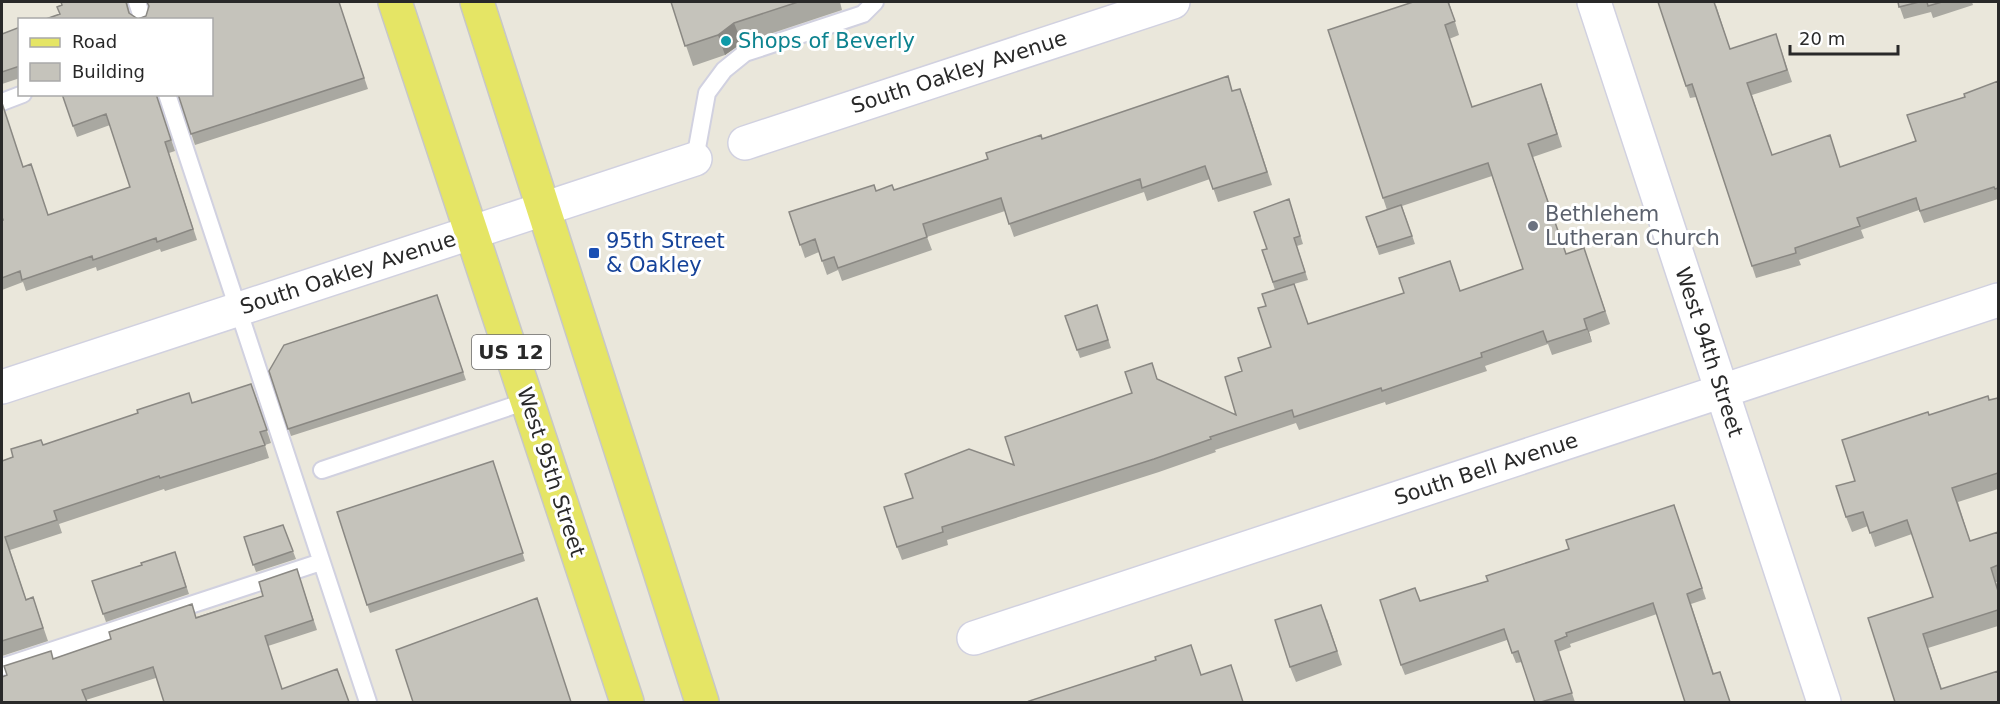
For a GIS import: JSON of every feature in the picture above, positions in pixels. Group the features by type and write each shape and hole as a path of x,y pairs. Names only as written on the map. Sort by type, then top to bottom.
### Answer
{"main road":[{"name":"West 95th Street","path":"395,2 627,702"},
{"path":"477,2 702,702"}],"street":[{"name":"South Oakley Avenue","path":"745,143 1173,2"},
{"name":"West 94th Street","path":"1594,2 1824,702"},
{"name":"South Oakley Avenue","path":"2,387 695,159"},
{"name":"South Bell Avenue","path":"974,638 1998,300"}],"lane":[{"path":"137,2 142,18"},
{"path":"695,159 707,93 724,70 745,53 863,14 875,2"},
{"path":"2,102 18,96"},
{"path":"168,96 368,702"},
{"path":"322,470 527,401"},
{"path":"2,667 321,562"}],"building":[{"path":"61,2 126,2 129,13 136,18 49,18 60,14 57,7 62,5"},
{"path":"147,2 339,2 364,78 191,134 179,96 213,96 213,18 141,18 146,16 149,6"},
{"path":"671,2 798,2 734,23 718,35 685,46"},
{"path":"1413,2 1448,2 1455,21 1445,25 1472,107 1541,84 1557,134 1528,144 1566,254 1584,248 1605,311 1584,319 1587,329 1547,342 1543,331 1481,353 1482,357 1382,391 1381,388 1294,417 1292,410 1210,437 1211,439 1154,459 942,527 943,532 897,547 884,507 913,498 905,474 969,449 1014,465 1005,437 1132,393 1125,372 1152,363 1157,379 1236,415 1225,377 1242,371 1238,358 1271,347 1258,308 1266,306 1262,294 1294,284 1308,324 1404,293 1399,278 1450,261 1460,291 1523,269 1488,163 1383,198 1328,30"},
{"path":"1658,2 1714,2 1730,49 1776,34 1787,70 1747,83 1772,155 1830,135 1840,167 1916,141 1907,115 1965,97 1964,94 1998,81 1998,188 1994,187 1920,211 1916,198 1857,218 1860,226 1795,248 1796,253 1752,266 1692,84 1686,86"},
{"path":"1898,2 1919,2 1899,7"},
{"path":"1927,2 1942,2 1928,6"},
{"path":"18,28 18,67 2,72 2,34"},
{"path":"1228,76 1232,91 1240,89 1267,172 1213,189 1205,166 1142,188 1140,179 1009,224 1001,198 923,224 927,237 838,268 834,257 822,261 815,239 800,245 789,212 874,185 876,191 892,185 894,190 988,159 986,153 1041,135 1042,139"},
{"path":"63,96 157,96 171,140 165,142 193,229 157,242 156,238 93,260 92,256 22,280 20,271 2,278 2,103 23,167 31,164 48,215 130,187 106,114 73,126"},
{"path":"1289,199 1300,236 1294,238 1305,272 1273,282 1262,250 1267,249 1254,212"},
{"path":"1401,205 1412,236 1377,247 1366,217"},
{"path":"437,295 463,372 288,429 269,371 284,345"},
{"path":"1097,305 1108,340 1077,350 1065,316"},
{"path":"251,384 267,430 260,432 265,445 160,478 159,476 54,511 57,520 5,537 26,600 33,597 43,628 2,641 2,461 13,457 11,449 41,440 43,445 189,393 192,403"},
{"path":"1988,396 1989,400 1998,398 1998,473 1952,488 1970,541 1998,532 1998,565 1991,568 1998,591 1998,610 1923,634 1941,689 1998,671 1998,702 1895,702 1868,618 1933,597 1907,520 1870,533 1863,512 1846,517 1836,486 1855,481 1842,440 1928,412 1929,415"},
{"path":"493,461 523,553 367,605 337,512"},
{"path":"1674,505 1702,588 1687,594 1713,674 1720,672 1730,702 1685,702 1653,603 1566,633 1567,636 1555,641 1572,693 1541,702 1535,702 1518,651 1512,653 1504,629 1401,665 1380,600 1415,588 1420,601 1488,581 1486,576 1569,549 1566,540"},
{"path":"283,525 293,551 253,565 244,537"},
{"path":"175,552 186,587 103,614 92,581"},
{"path":"297,569 313,620 265,636 282,689 337,669 349,702 164,702 153,667 82,690 87,702 2,702 2,677 7,675 4,666 51,651 53,659 111,639 109,632 192,604 196,618 263,596 259,582"},
{"path":"537,598 571,702 413,702 396,650"},
{"path":"1321,605 1337,651 1290,667 1275,620"},
{"path":"1191,645 1201,675 1231,665 1243,702 1029,701 1156,660 1155,657"}],"place":[{"name":"Shops of Beverly","path":"726,41"},
{"name":"Bethlehem Lutheran Church","path":"1533,226"},
{"name":"95th Street & Oakley","path":"594,253"}]}
